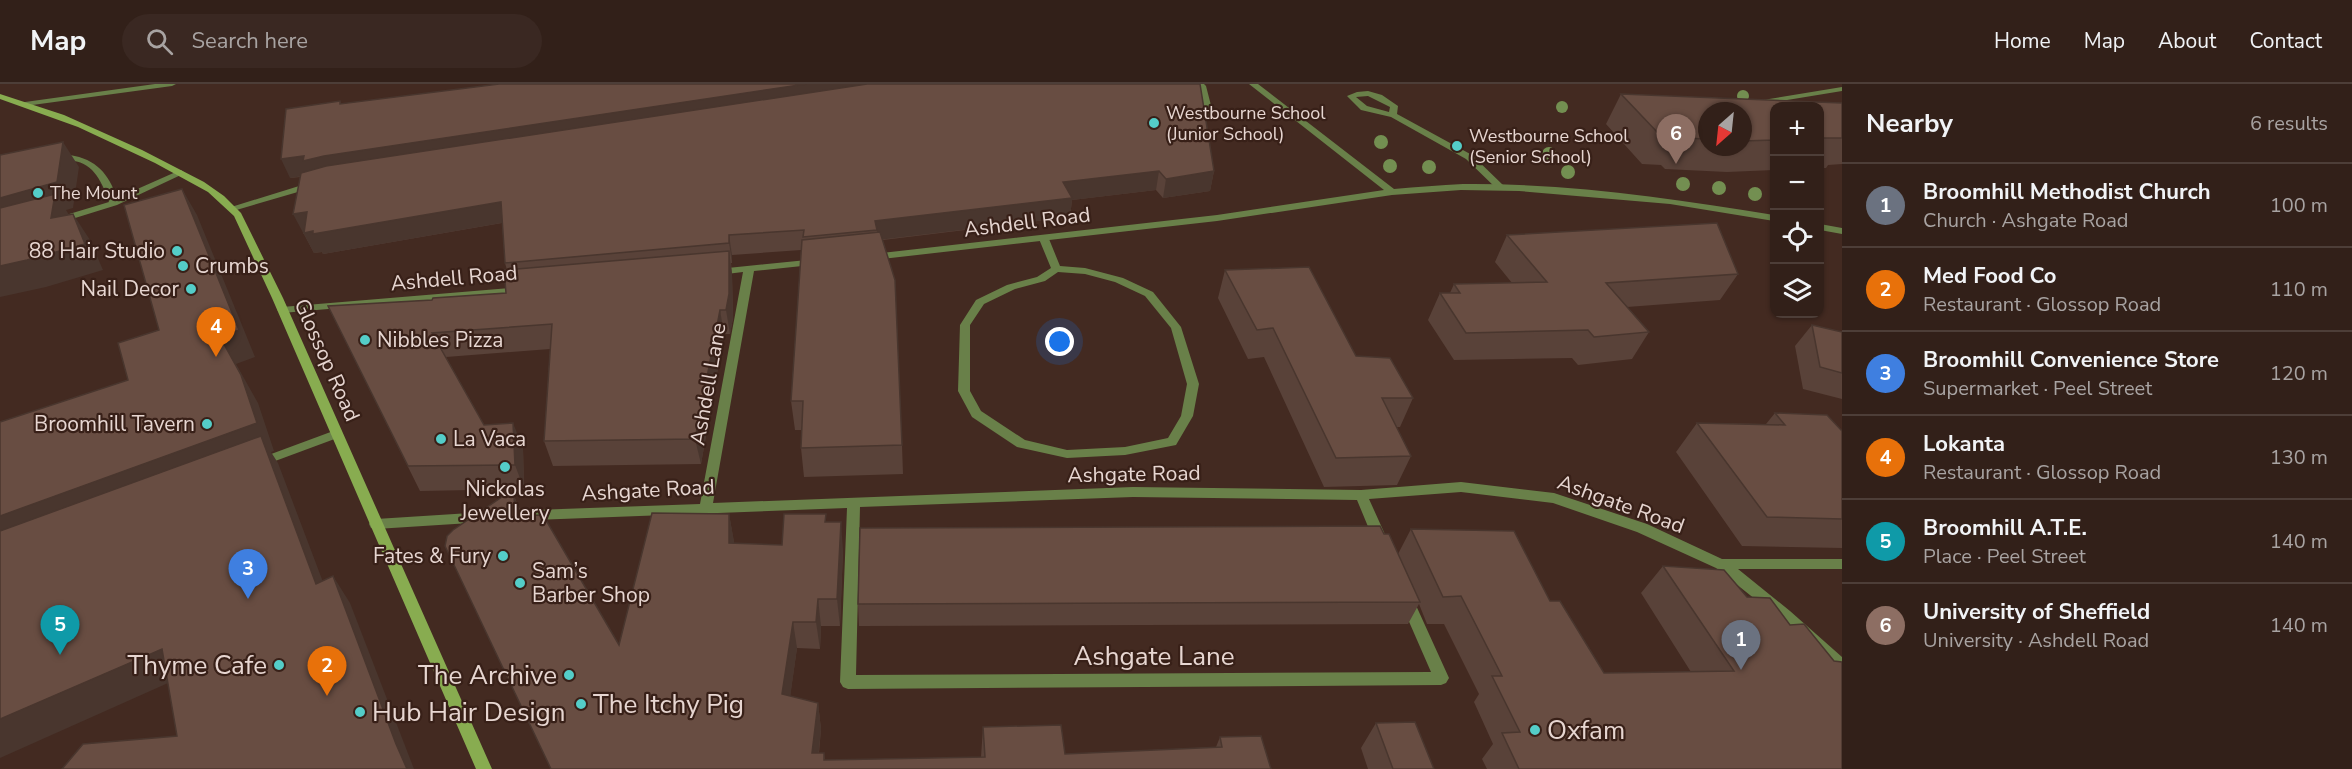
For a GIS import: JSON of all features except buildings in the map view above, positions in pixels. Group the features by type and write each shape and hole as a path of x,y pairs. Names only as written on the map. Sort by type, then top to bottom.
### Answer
{"main road":[{"name":"Glossop Road","path":"0,96 104,134 212,190 233,208 247,232 304,357 376,524 445,674 483,769"}],"street":[{"path":"25,104 171,84"},
{"path":"1195,84 1202,86 1210,117"},
{"path":"1253,84 1392,192"},
{"path":"1752,104 1842,89"},
{"path":"1393,115 1394,106 1381,96 1360,92 1351,96 1356,105 1373,112 1393,115 1469,157 1501,188"},
{"path":"45,161 68,157 93,164 109,185 114,202"},
{"path":"48,224 114,202 181,173"},
{"path":"233,208 325,182"},
{"name":"Ashdell Road","path":"864,258 1217,218 1392,192 1461,187 1670,201 1770,217"},
{"path":"1824,228 1842,231"},
{"path":"1044,239 1056,269"},
{"path":"704,273 829,261"},
{"name":"Ashdell Lane","path":"706,507 750,269"},
{"path":"1056,269 1085,272 1119,280 1149,294 1176,327 1193,384 1187,416 1172,442 1125,451 1067,454 1021,444 976,414 964,392 965,326 980,302 1011,287 1041,279 1056,269"},
{"name":"Ashdell Road","path":"282,310 532,289"},
{"path":"244,469 336,434"},
{"name":"Ashgate Road","path":"376,524 706,507 1133,492 1361,495 1461,488 1554,498 1642,528 1720,564 1785,615 1842,666"},
{"path":"1361,495 1389,560"},
{"name":"Ashgate Lane","path":"854,502 848,682 1442,678 1404,592"},
{"path":"1720,564 1842,564"}],"place":[{"name":"Westbourne School (Junior School)","path":"1154,123"},
{"name":"Westbourne School (Senior School)","path":"1457,146"},
{"name":"University of Sheffield","path":"1676,164"},
{"name":"The Mount","path":"38,193"},
{"name":"88 Hair Studio","path":"177,251"},
{"name":"Crumbs","path":"183,266"},
{"name":"Nail Decor","path":"191,289"},
{"name":"Nibbles Pizza","path":"365,340"},
{"name":"Lokanta","path":"216,357"},
{"name":"Broomhill Tavern","path":"207,424"},
{"name":"La Vaca","path":"441,439"},
{"name":"Nickolas Jewellery","path":"505,467"},
{"name":"Fates & Fury","path":"503,556"},
{"name":"Sam’s Barber Shop","path":"520,583"},
{"name":"Broomhill Convenience Store","path":"248,599"},
{"name":"Broomhill A.T.E.","path":"60,655"},
{"name":"Thyme Cafe","path":"279,665"},
{"name":"Broomhill Methodist Church","path":"1741,670"},
{"name":"The Archive","path":"569,675"},
{"name":"Med Food Co","path":"327,696"},
{"name":"The Itchy Pig","path":"581,704"},
{"name":"Hub Hair Design","path":"360,712"},
{"name":"Oxfam","path":"1535,730"}]}
